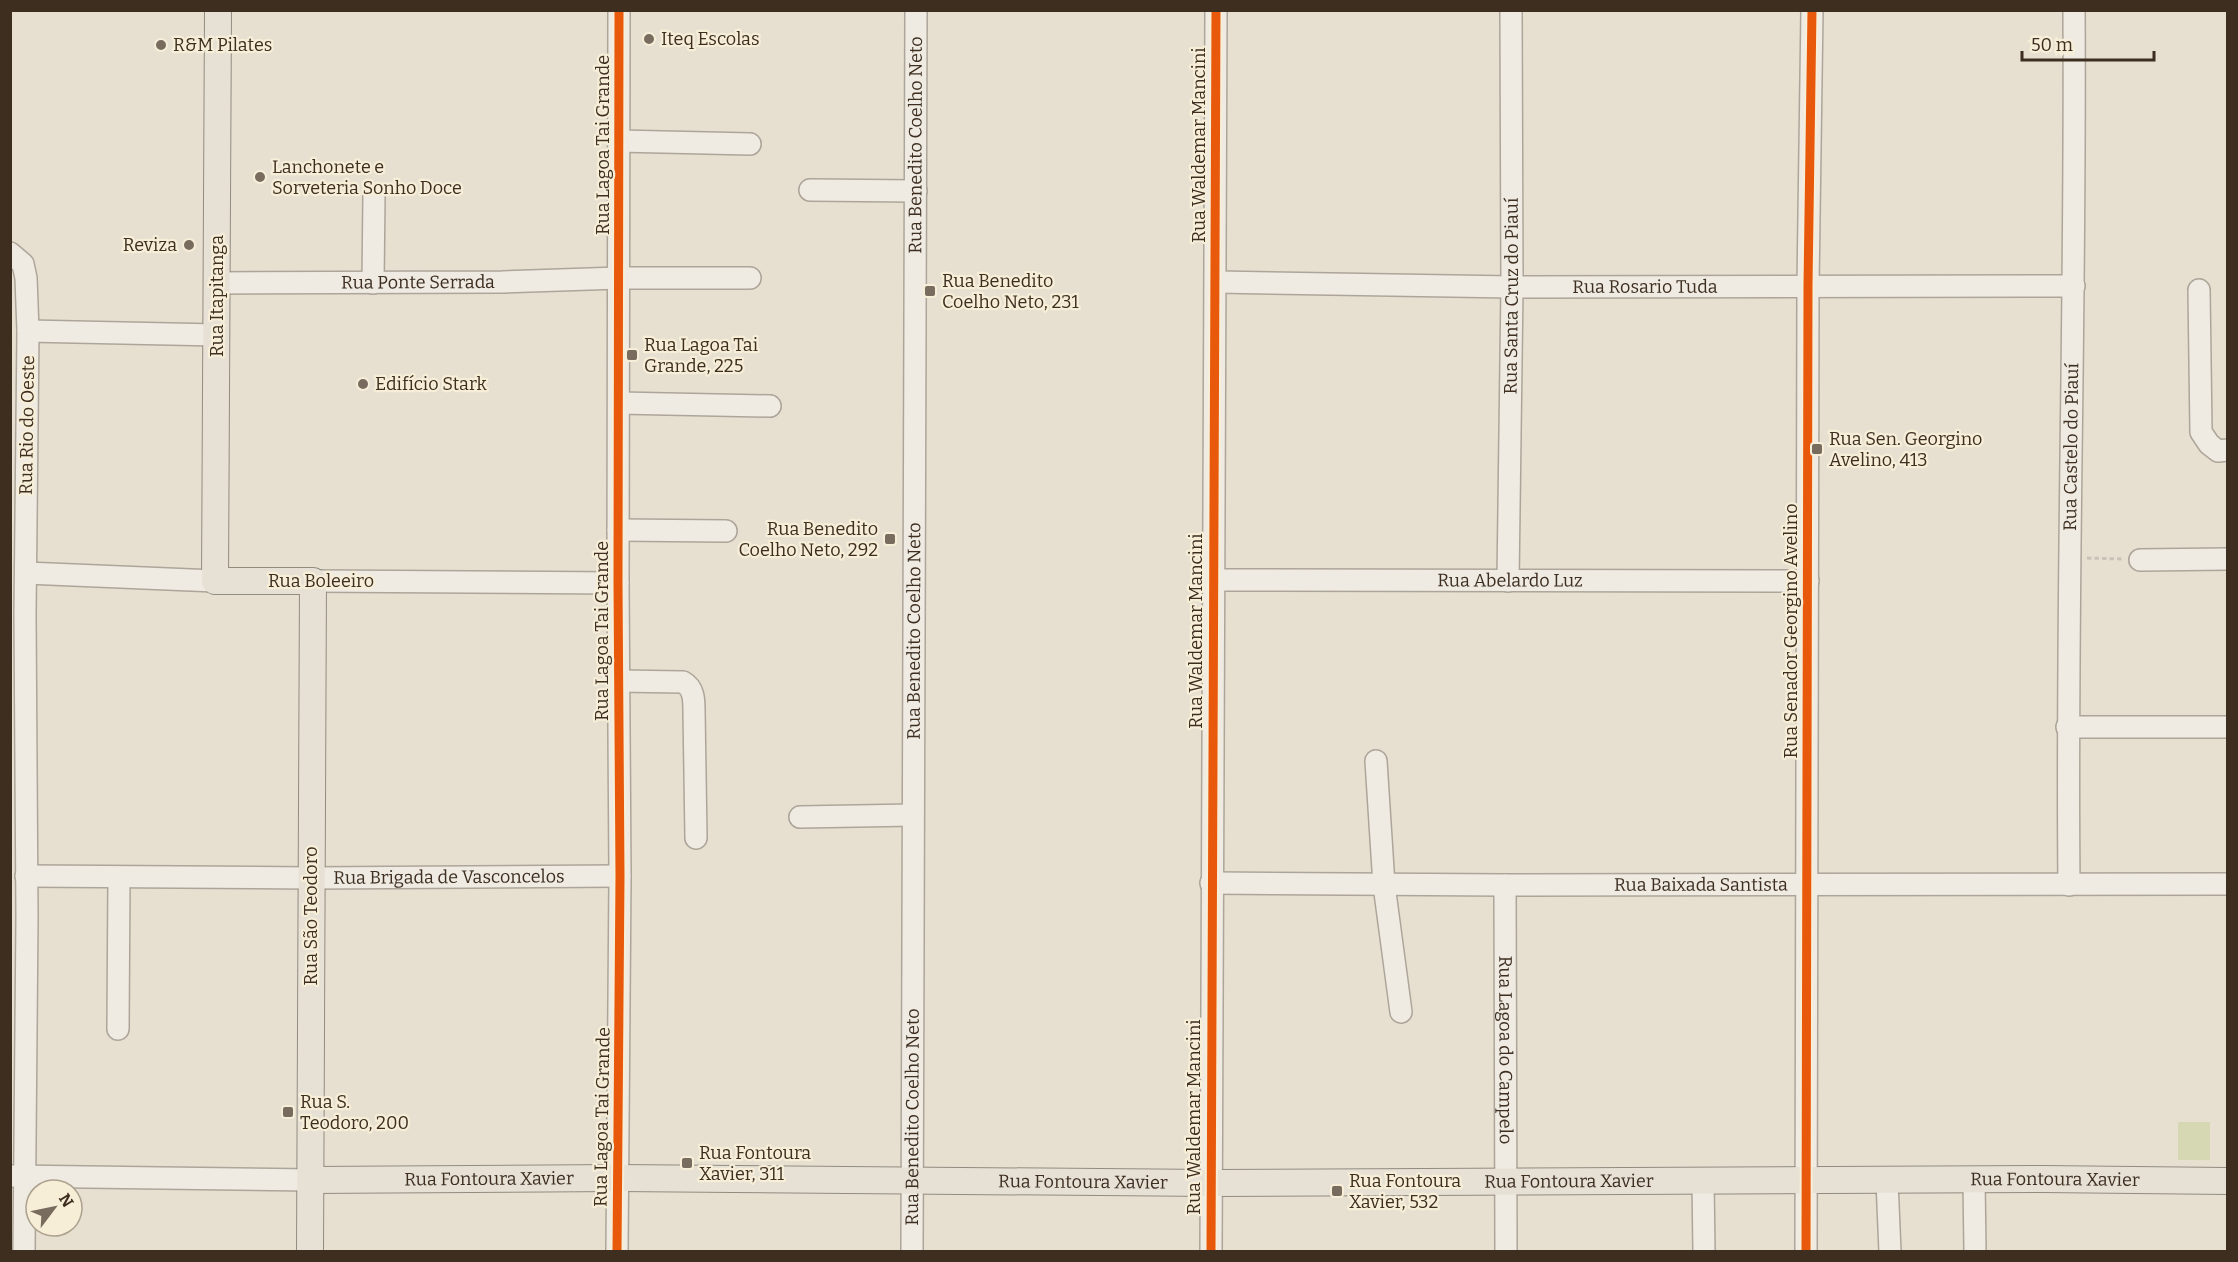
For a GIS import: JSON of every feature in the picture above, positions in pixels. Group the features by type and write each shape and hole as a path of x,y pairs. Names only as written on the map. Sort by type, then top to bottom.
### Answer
{"main road":[{"name":"Rua Itapitanga","path":"216,581 218,10"},
{"name":"Rua Boleeiro","path":"216,581 313,580"},
{"name":"Rua São Teodoro","path":"310,1251 313,580"},
{"name":"Rua Fontoura Xavier","path":"311,1180 617,1178 1210,1183 2228,1181"}],"street":[{"name":"Rua Lagoa Tai Grande","path":"617,1251 620,876 619,10"},
{"name":"Rua Benedito Coelho Neto","path":"912,1251 916,10"},
{"name":"Rua Waldemar Mancini","path":"1211,1251 1216,10"},
{"name":"Rua Santa Cruz do Piauí","path":"1508,581 1512,286 1511,10"},
{"name":"Rua Senador Georgino Avelino","path":"1806,1251 1808,285 1812,10"},
{"name":"Rua Castelo do Piauí","path":"2069,885 2067,727 2074,286 2074,10"},
{"path":"619,141 750,144"},
{"path":"810,190 916,191"},
{"path":"373,283 374,195"},
{"name":"Rua Rio do Oeste","path":"10,253 23,264 26,278 28,332 18,522 26,573 18,613 18,675 26,876 21,972 17,1177 24,1251"},
{"name":"Rua Ponte Serrada","path":"217,283 750,278"},
{"name":"Rua Rosario Tuda","path":"1216,282 1512,286 2074,286"},
{"path":"2199,290 2201,432 2209,444 2218,451 2228,450"},
{"path":"28,332 217,335"},
{"path":"620,403 770,406"},
{"path":"618,530 726,531"},
{"path":"2140,560 2228,559"},
{"name":"Rua Boleeiro","path":"26,573 216,581"},
{"name":"Rua Boleeiro","path":"313,580 618,583"},
{"name":"Rua Abelardo Luz","path":"1213,580 1808,581"},
{"path":"618,681 676,681 689,686 694,700 696,838"},
{"path":"2067,727 2228,727"},
{"path":"1376,761 1384,885 1401,1012"},
{"path":"800,817 913,815"},
{"name":"Rua Brigada de Vasconcelos","path":"26,876 311,878 620,876"},
{"path":"118,1029 119,877"},
{"name":"Rua Baixada Santista","path":"1211,883 1384,885 2228,884"},
{"name":"Rua Lagoa do Campelo","path":"1506,885 1506,1251"},
{"path":"10,996 21,972"},
{"name":"Rua Fontoura Xavier","path":"17,1177 311,1180"},
{"path":"1974,1180 1975,1251"},
{"path":"1703,1181 1704,1251"},
{"path":"1887,1181 1890,1251"}],"path":[{"path":"2070,558 2140,560"}],"green space":[{"path":"2178,1122 2210,1122 2210,1160 2178,1160"}],"cycle path":[{"path":"617,1252 620,876 619,10"},
{"path":"1211,1252 1216,10"},
{"path":"1806,1252 1808,285 1812,10"}],"place":[{"name":"Iteq Escolas","path":"649,39"},
{"name":"R&M Pilates","path":"161,45"},
{"name":"Lanchonete e Sorveteria Sonho Doce","path":"260,177"},
{"name":"Reviza","path":"189,245"},
{"name":"Rua Benedito Coelho Neto, 231","path":"930,291"},
{"name":"Rua Lagoa Tai Grande, 225","path":"632,355"},
{"name":"Edifício Stark","path":"363,384"},
{"name":"Rua Sen. Georgino Avelino, 413","path":"1817,449"},
{"name":"Rua Benedito Coelho Neto, 292","path":"890,539"},
{"name":"Rua S. Teodoro, 200","path":"288,1112"},
{"name":"Rua Fontoura Xavier, 311","path":"687,1163"},
{"name":"Rua Fontoura Xavier, 532","path":"1337,1191"}]}
